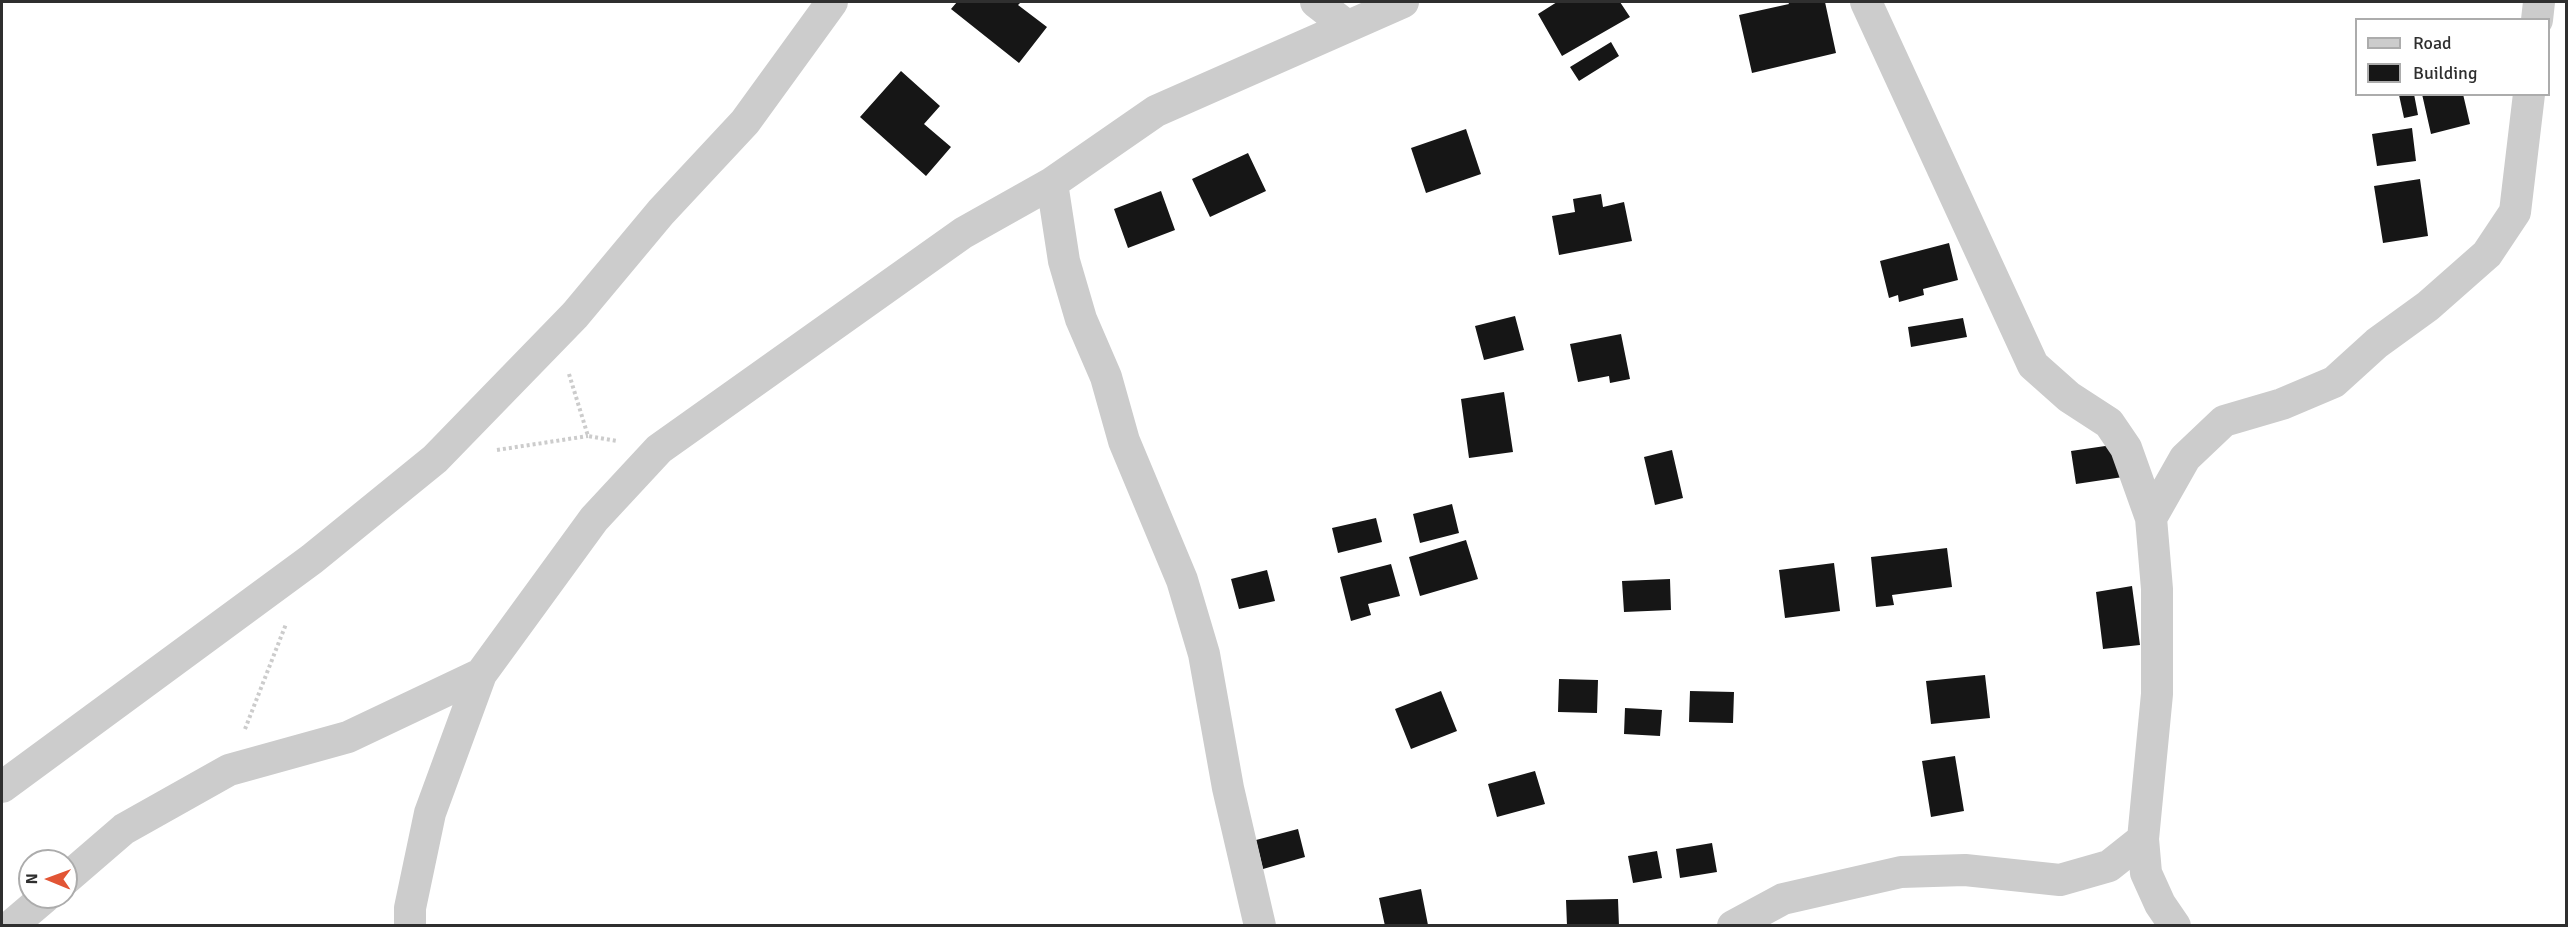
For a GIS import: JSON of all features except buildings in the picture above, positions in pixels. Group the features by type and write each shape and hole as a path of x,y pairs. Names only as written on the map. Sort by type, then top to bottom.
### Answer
{"street":[{"path":"2,787 312,559 426,466 574,315 660,212 745,122 832,2"},
{"path":"1316,2 1347,26"},
{"path":"410,926 410,908 430,813 481,674 594,519 659,449 963,233 1052,183 1156,111 1403,2"},
{"path":"1866,2 2032,365 2069,398 2109,423 2127,448 2151,518 2157,590 2157,694 2143,839 2146,873 2160,904 2175,926"},
{"path":"2537,18 2539,2"},
{"path":"2151,518 2185,458 2224,421 2283,404 2334,382 2377,343 2428,306 2487,255 2515,212 2529,96"},
{"path":"1052,183 1064,261 1081,319 1106,377 1124,441 1182,580 1204,654 1228,788 1260,926"},
{"path":"78,869 124,829 229,770 348,737 481,674"},
{"path":"1733,926 1782,899 1901,872 1965,870 2060,880 2109,866 2143,839"},
{"path":"2109,866 2146,873"},
{"path":"11,926 31,909"}],"path":[{"path":"574,315 569,376 588,436"},
{"path":"494,450 588,436 659,449"},
{"path":"229,770 290,615"}]}
